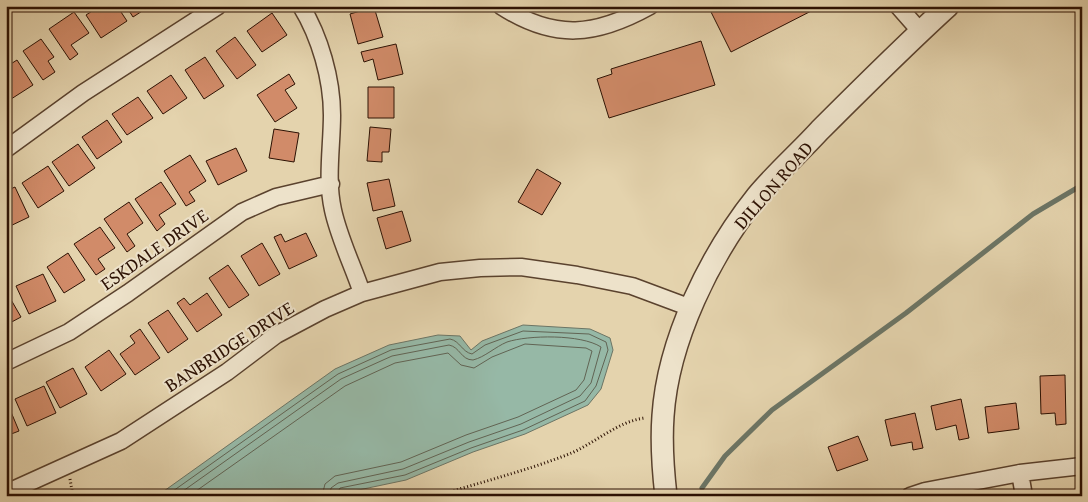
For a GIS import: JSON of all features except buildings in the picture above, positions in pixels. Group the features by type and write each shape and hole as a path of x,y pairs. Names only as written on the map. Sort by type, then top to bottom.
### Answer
{"street":[{"path":"6,149 83,93 218,6"},
{"path":"301,6 322,53 330,84 332,113 330,184 333,210 362,293"},
{"path":"501,6 521,19 538,26 556,30 578,31 619,22 650,6"},
{"path":"898,6 920,31"},
{"name":"DILLON ROAD","path":"666,496 663,467 663,416 669,372 691,308 720,248 758,196 920,31 948,6"},
{"name":"ESKDALE DRIVE","path":"6,362 69,332 128,293 242,212 276,197 330,184"},
{"name":"BANBRIDGE DRIVE","path":"6,493 121,441 227,372 276,335 325,309 362,293 440,272 480,268 521,267 577,274 632,286 691,308"},
{"path":"910,496 925,490 1020,473 1082,466"},
{"path":"1020,473 1024,496"}],"path":[{"path":"437,496 531,469 572,452 626,422 663,416"}],"water":[{"path":"523,325 590,329 610,338 613,350 601,389 588,405 525,434 473,452 406,480 330,496 157,496 335,369 389,345 438,335 460,336 471,350 482,341"}],"waterway":[{"path":"702,488 725,456 772,410 906,313 1033,214 1082,185"}]}
